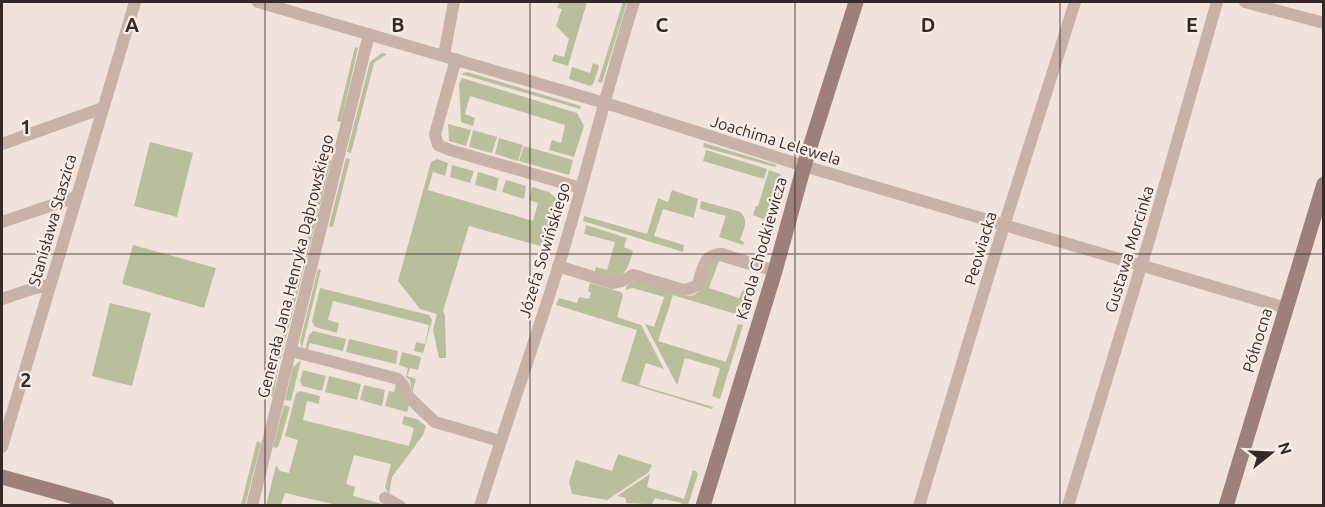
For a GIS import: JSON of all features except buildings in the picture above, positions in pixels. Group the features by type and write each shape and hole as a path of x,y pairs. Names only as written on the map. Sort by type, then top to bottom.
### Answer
{"street":[{"name":"Stanisława Staszica","path":"2,447 135,2"},
{"name":"Joachima Lelewela","path":"258,2 290,6 369,34 604,103 804,166 1286,308"},
{"path":"454,2 450,57 435,134 438,145 581,188"},
{"name":"Józefa Sowińskiego","path":"480,506 558,266 634,2"},
{"name":"Karola Chodkiewicza","path":"703,506 775,271 804,166 856,2"},
{"name":"Peowiacka","path":"919,506 1004,225 1075,2"},
{"name":"Gustawa Morcinka","path":"1068,506 1142,265 1217,2"},
{"path":"1245,2 1323,23"},
{"name":"Generała Jana Henryka Dąbrowskiego","path":"252,506 369,34"},
{"path":"2,144 103,108"},
{"name":"Północna","path":"1227,506 1323,184"},
{"path":"2,222 76,197"},
{"path":"558,266 608,282 619,282 633,275 684,290 698,284 706,261 715,254 722,254 775,271"},
{"path":"2,299 50,285"},
{"path":"291,351 395,378 400,381 408,396 435,422 500,441"},
{"path":"2,477 107,506"},
{"path":"385,498 400,506"}],"green space":[{"path":"560,2 587,2 568,66 552,61 554,54 564,57 569,39 556,26 562,9 557,8"},
{"path":"623,2 627,2 602,83 598,82"},
{"path":"355,47 358,48 341,122 337,121"},
{"path":"382,53 387,54 374,63 351,153 347,152 370,62"},
{"path":"593,63 599,67 593,84 590,86 569,79 572,67 590,73"},
{"path":"467,72 581,106 580,109 461,74"},
{"path":"462,78 577,113 584,126 574,157 549,150 552,140 561,143 565,125 470,96 465,114 475,118 473,126 461,122 459,84"},
{"path":"448,124 471,130 466,146 449,141"},
{"path":"473,130 497,137 492,153 469,147"},
{"path":"499,138 523,145 518,161 495,154"},
{"path":"150,142 193,153 177,217 134,206"},
{"path":"704,143 777,165 775,167 703,147"},
{"path":"524,146 573,160 569,175 519,161"},
{"path":"706,150 767,169 764,179 703,161"},
{"path":"327,157 331,161 320,205 316,204"},
{"path":"346,158 350,159 333,227 329,226"},
{"path":"437,159 448,163 445,176 433,172 428,190 533,221 538,203 529,200 532,187 549,192 560,202 546,250 544,247 469,226 443,311 446,358 439,358 433,330 437,314 420,309 398,281 431,162"},
{"path":"452,165 474,171 470,183 450,177"},
{"path":"769,170 780,174 785,182 773,223 753,215"},
{"path":"478,172 499,178 496,191 475,185"},
{"path":"506,180 526,186 524,199 502,192"},
{"path":"672,190 698,199 694,218 663,209 654,236 684,245 683,252 583,221 584,216 647,234 658,198 668,202"},
{"path":"701,201 742,214 745,220 740,240 744,242 743,245 719,237 726,216 700,209"},
{"path":"315,208 319,209 273,397 268,395"},
{"path":"586,225 627,238 624,247 633,251 627,268 618,277 609,278 594,274 596,267 607,270 615,242 584,234"},
{"path":"133,245 216,268 204,308 122,284"},
{"path":"716,258 751,268 749,270 719,261 709,288 739,298 745,290 749,302 745,317 673,295 658,341 726,362 738,324 743,325 720,399 712,396 720,368 685,358 677,385 645,324 654,327 664,297 633,288 625,290 628,285 636,282 691,296 700,290 709,264"},
{"path":"318,269 321,270 302,348 300,342"},
{"path":"590,283 621,292 623,295 617,317 641,325 664,369 646,363 639,385 713,407 712,409 621,381 637,330 556,305 559,298 577,303 579,297 589,299"},
{"path":"320,288 429,315 432,320 423,353 414,351 416,342 425,344 429,325 333,301 328,320 339,323 337,333 315,327 312,321"},
{"path":"110,303 151,313 132,386 92,376"},
{"path":"313,331 346,339 343,351 310,343 307,352 305,350 309,335"},
{"path":"349,339 398,351 396,364 346,352"},
{"path":"402,352 421,357 418,370 410,368 407,376 416,379 412,393 410,380 406,377 408,368 399,365"},
{"path":"301,360 291,401 285,400 293,367"},
{"path":"303,370 326,376 322,391 302,386 300,381"},
{"path":"329,376 361,384 357,400 325,392"},
{"path":"396,384 409,406 407,412 385,406 389,391 394,392"},
{"path":"364,385 385,390 382,406 360,400"},
{"path":"300,391 320,396 319,404 307,401 303,420 409,446 414,428 402,424 404,416 417,419 426,426 423,435 392,477 389,494 385,487 391,464 354,455 346,484 355,487 353,496 386,505 337,505 285,493 281,505 266,506 276,465 280,471 289,473 298,440 285,436 296,393"},
{"path":"284,405 290,407 277,448 273,447"},
{"path":"257,441 261,443 245,505 241,505"},
{"path":"618,454 652,465 649,472 607,500 572,494 569,482 576,460 612,471"},
{"path":"693,470 698,474 688,505 655,498 652,504 654,505 626,503 626,498 617,496 650,474 647,487 684,499"}]}
